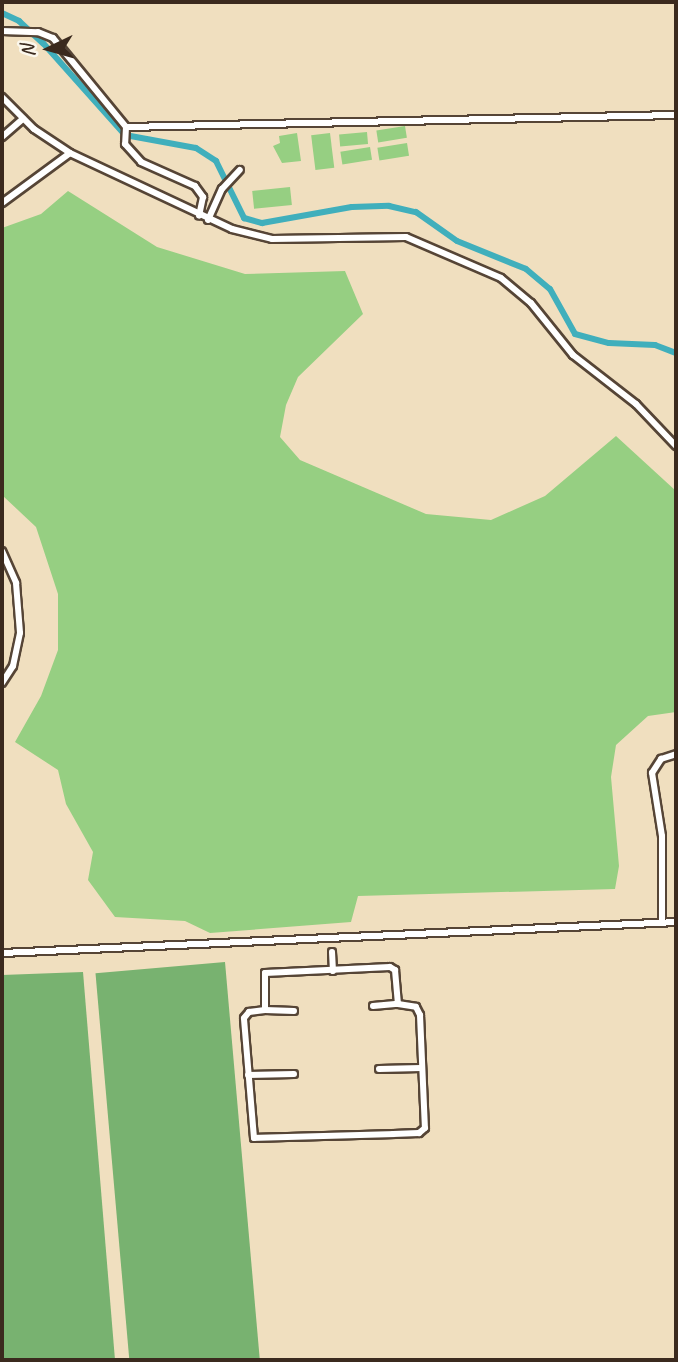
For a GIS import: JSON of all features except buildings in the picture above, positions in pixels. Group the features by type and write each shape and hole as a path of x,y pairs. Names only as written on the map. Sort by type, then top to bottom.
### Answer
{"street":[{"path":"2,31 38,32 53,38 126,127 125,144 141,162 195,186 203,197 199,216"},
{"path":"2,97 23,119 70,153 208,220 264,238 406,237 501,278 531,303 573,355 636,404 676,446"},
{"path":"126,127 676,115"},
{"path":"2,137 23,119"},
{"path":"2,203 70,153"},
{"path":"208,220 222,189 240,170"},
{"path":"2,551 16,583 20,633 13,666 2,683"},
{"path":"662,923 662,836 652,773 661,759 676,754"},
{"path":"2,953 676,922"},
{"path":"332,952 333,971"},
{"path":"265,1010 268,971 393,967 398,1004"},
{"path":"294,1011 249,1012 244,1018 251,1136 256,1139 321,1133 419,1133 425,1128 420,1015 416,1007 398,1004 373,1006"},
{"path":"379,1069 421,1068"},
{"path":"248,1075 295,1074"}],"green space":[{"path":"405,126 407,138 378,142 376,131"},
{"path":"367,132 368,144 340,146 339,134"},
{"path":"297,133 301,161 282,163 273,146 280,143 279,136"},
{"path":"330,133 334,168 315,170 311,135"},
{"path":"407,143 409,156 379,161 377,148"},
{"path":"370,147 372,160 342,165 340,152"},
{"path":"290,187 292,205 254,209 252,191"},
{"path":"68,191 157,247 245,274 345,271 363,314 298,377 286,405 280,437 300,460 426,514 491,520 545,496 616,436 676,491 676,712 648,716 616,745 611,777 619,866 615,889 358,896 351,922 210,933 185,921 115,917 88,880 93,852 66,804 58,770 15,742 41,696 58,650 58,594 36,527 2,495 2,228 41,214"},
{"path":"225,962 260,1359 129,1360 95,973"},
{"path":"83,972 115,1360 2,1360 2,975"}],"waterway":[{"path":"2,13 19,21 43,43 125,135 196,148 216,161 244,218 262,223 352,207 389,206 416,212 457,241 526,269 550,289 575,334 609,343 655,345 676,353"}]}
